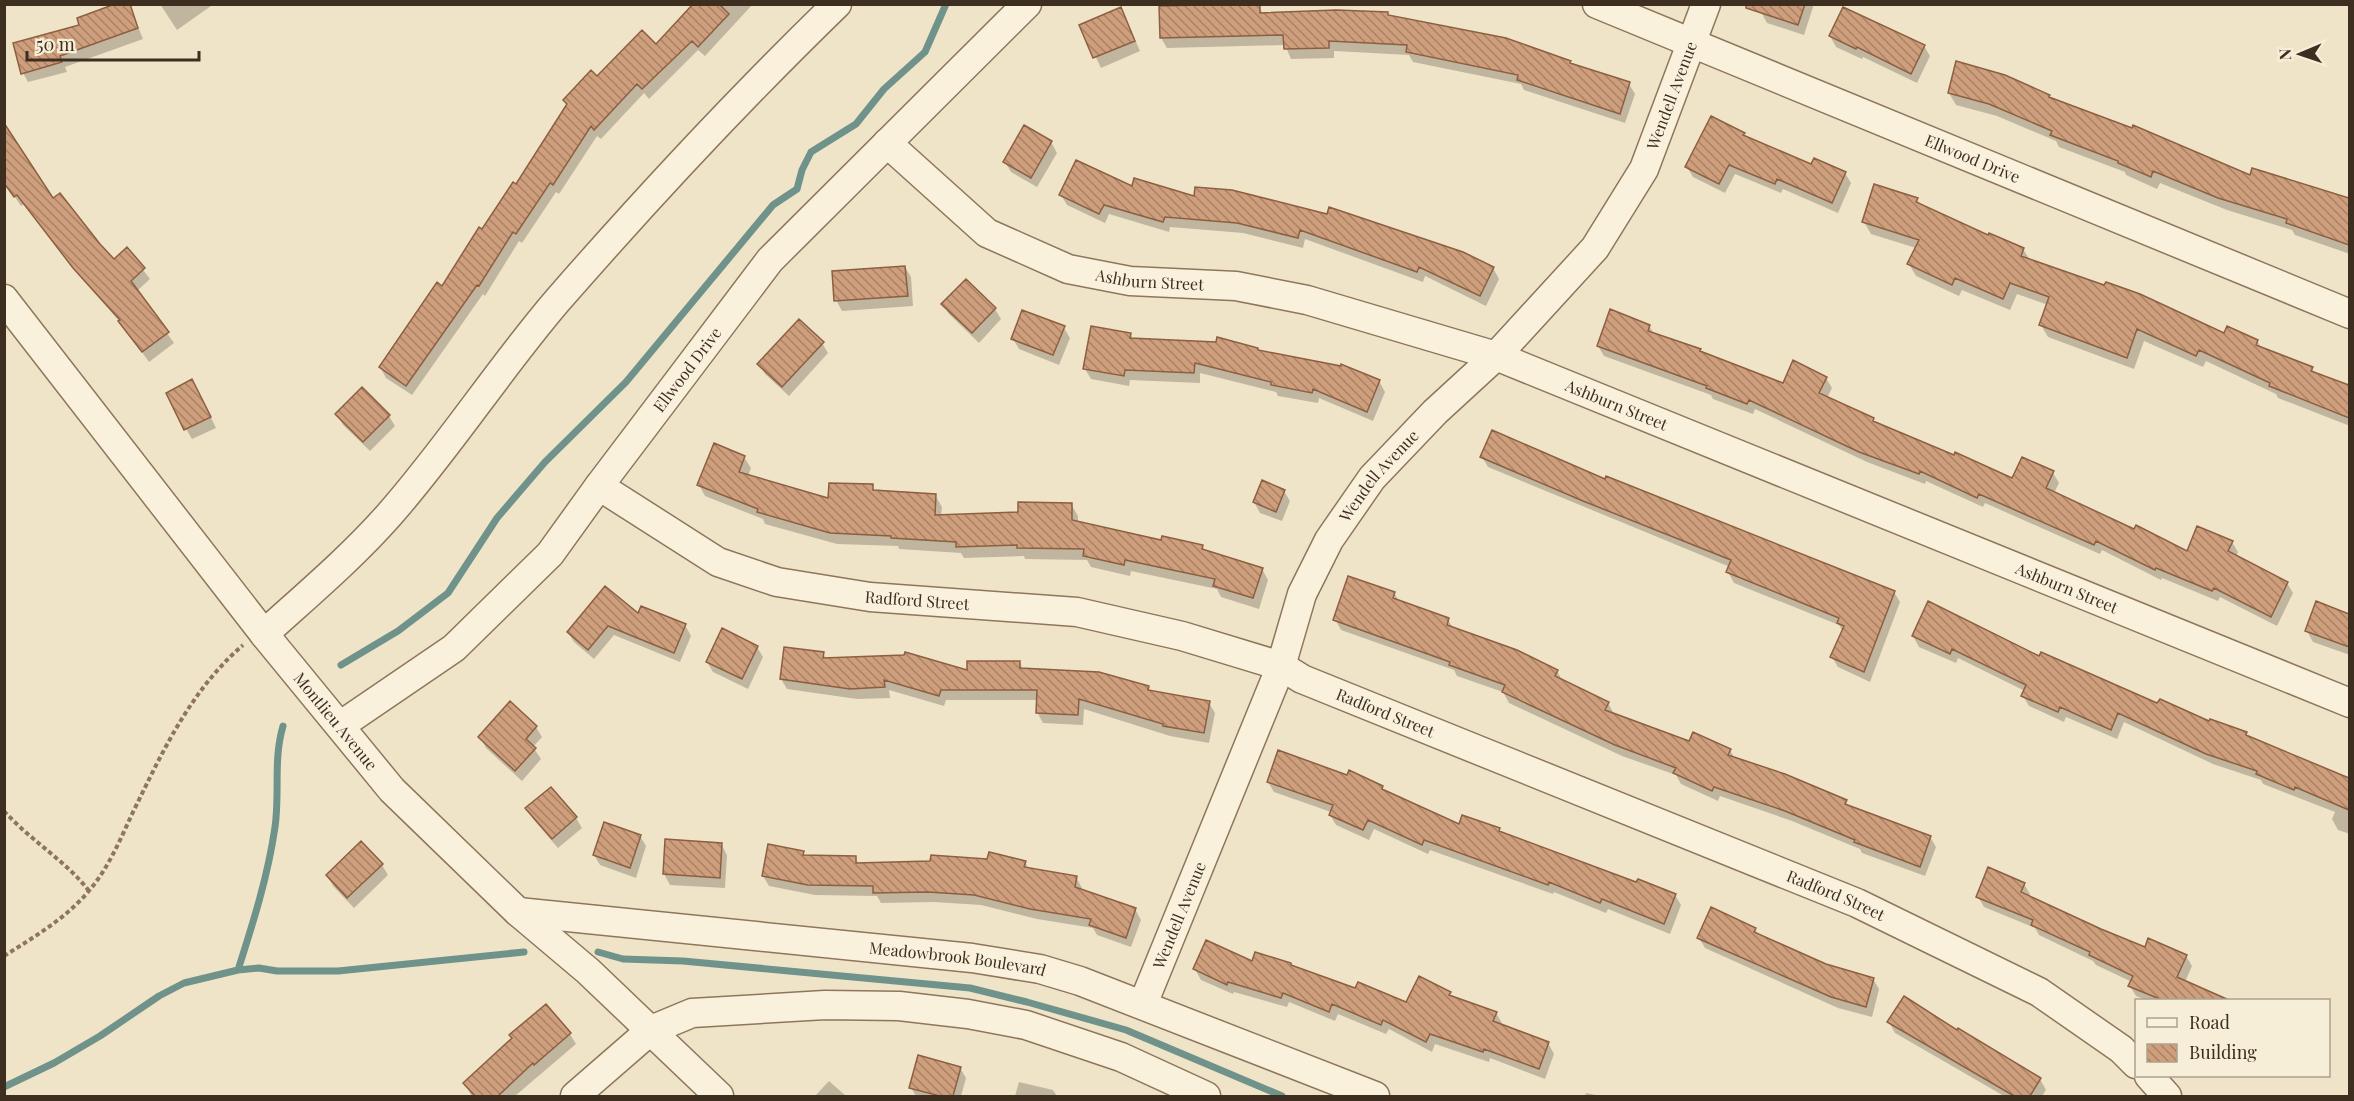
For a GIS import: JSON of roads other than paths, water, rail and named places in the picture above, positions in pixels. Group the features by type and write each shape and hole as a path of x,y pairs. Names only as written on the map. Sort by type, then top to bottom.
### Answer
{"street":[{"path":"264,634 334,572 389,516 555,303 669,178 837,4"},
{"name":"Ellwood Drive","path":"340,725 454,648 550,554 770,260 1027,4"},
{"name":"Ellwood Drive","path":"1597,4 2349,314"},
{"name":"Wendell Avenue","path":"1143,1004 1281,666 1302,594 1335,531 1372,478 1435,412 1496,356 1595,248 1644,169 1706,4"},
{"name":"Ashburn Street","path":"887,142 987,233 1068,268 1130,281 1236,286 1297,298 1496,356 2349,703"},
{"name":"Montlieu Avenue","path":"4,299 264,634 392,790 518,912 588,971 719,1096"},
{"name":"Radford Street","path":"599,486 718,562 777,582 870,597 1077,612 1182,636 1281,666 1302,680 1857,903 2039,992 2121,1049 2135,1063"},
{"name":"Meadowbrook Boulevard","path":"518,912 972,958 1040,969 1143,1004 1375,1096"},
{"path":"575,1096 651,1030 692,1013 825,1005 899,1006 968,1014 1026,1025 1110,1054 1206,1096"},
{"path":"2150,1077 2167,1096"}],"waterway":[{"path":"341,665 398,631 448,593 497,518 545,462 626,382 773,205 797,189 802,170 811,152 856,124 884,89 925,52 946,4"},
{"path":"238,970 272,845 276,814 278,751 283,726"},
{"path":"4,1087 54,1063 100,1036 159,996 184,983 238,970 259,968 277,971 338,971 524,952"},
{"path":"598,952 623,959 683,961 970,988 1126,1030 1282,1096"}]}
